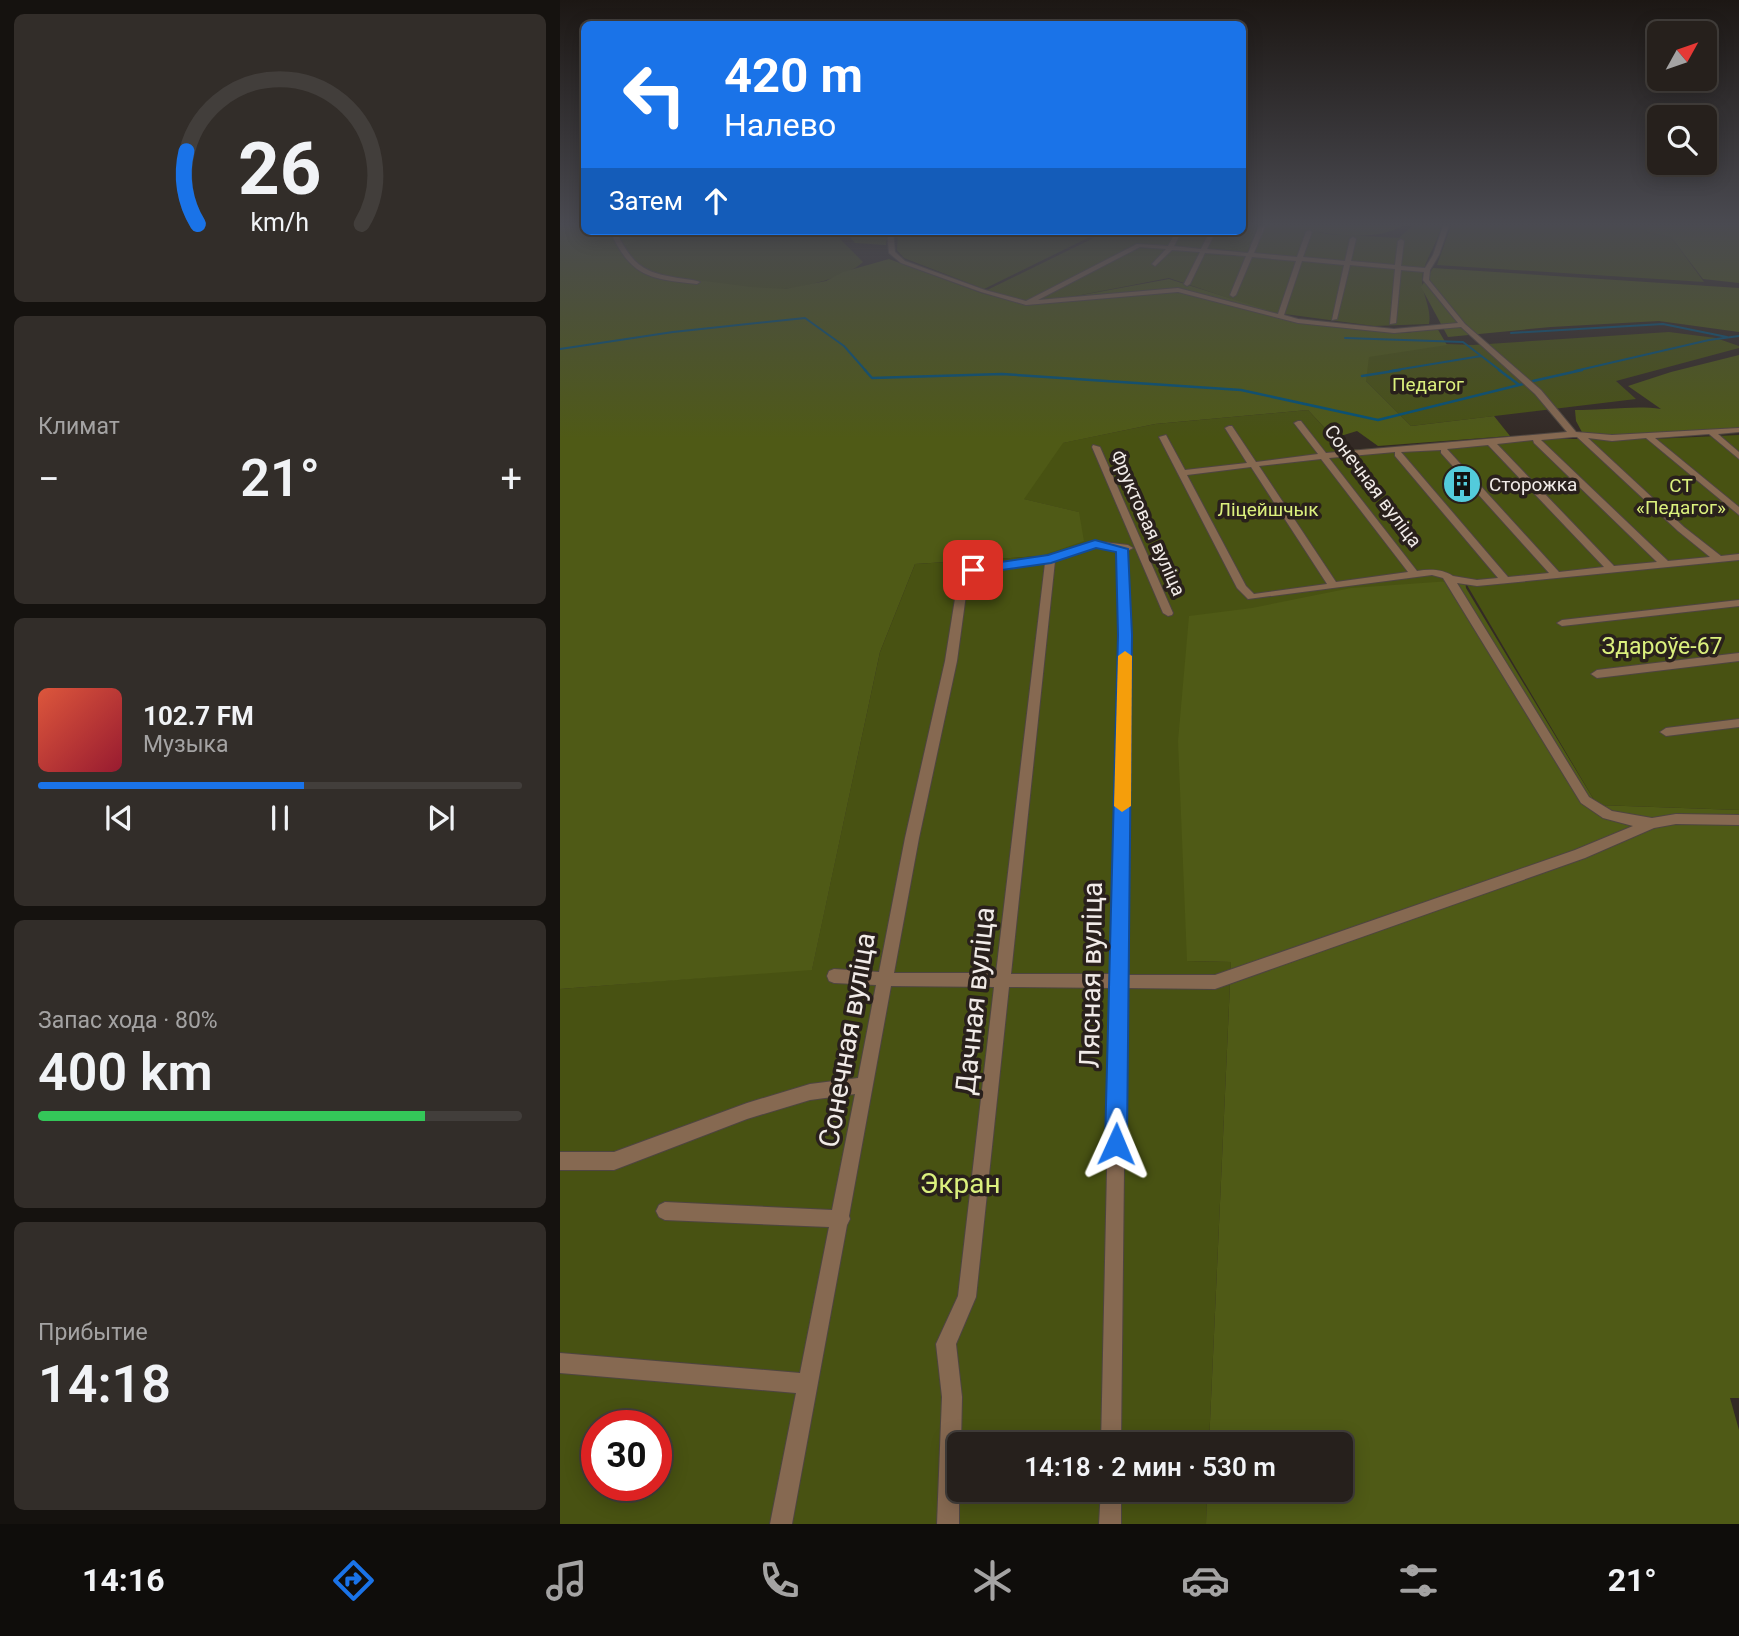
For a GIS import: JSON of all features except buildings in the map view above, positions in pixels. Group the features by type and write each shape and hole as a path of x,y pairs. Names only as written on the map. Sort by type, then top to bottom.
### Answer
{"street":[{"path":"1005,297 1026,303 1095,297"},
{"path":"1026,303 1037,297"},
{"path":"1211,297 1280,317 1394,331 1462,325"},
{"path":"1280,317 1286,297"},
{"path":"1334,319 1339,297"},
{"path":"1392,323 1394,297"},
{"path":"1440,297 1462,325 1538,392 1577,435 1681,529 1719,559"},
{"name":"Сонечная вуліца","path":"1298,423 1414,574"},
{"path":"1229,428 1332,584"},
{"path":"1181,474 1360,452 1577,435 1649,437 1739,430"},
{"path":"1712,433 1739,456"},
{"path":"1164,437 1181,474 1248,595 1258,596 1332,584 1440,573 1452,582 1585,800 1597,811 1611,817 1652,823"},
{"path":"1649,437 1739,512"},
{"path":"1537,441 1666,565"},
{"path":"1492,444 1612,570"},
{"name":"Фруктовая вуліца","path":"1096,447 1168,613"},
{"path":"1444,451 1557,576"},
{"path":"1398,454 1505,580"},
{"path":"973,570 1051,559 1095,544 1122,549 1139,546"},
{"name":"Лясная вуліца","path":"1111,1432 1125,635 1122,549"},
{"path":"1452,582 1454,579 1470,583 1557,576 1739,557"},
{"name":"Дачная вуліца","path":"948,1524 952,1397 946,1344 967,1297 1051,559"},
{"name":"Сонечная вуліца","path":"781,1524 885,979 951,661 963,580 966,573 973,570"},
{"path":"1562,622 1739,603"},
{"path":"1597,674 1739,657"},
{"path":"1666,732 1739,723"},
{"path":"834,976 885,979 1215,982 1580,854 1652,823 1676,819 1739,820"},
{"path":"560,1161 614,1161 747,1111 810,1092 865,1085"},
{"path":"666,1211 841,1219"},
{"path":"560,1363 808,1384"},
{"path":"1110,1524 1111,1502"}],"green space":[{"path":"560,297 997,297 1028,305 1071,297 1226,297 1308,323 1406,333 1437,328 1447,345 1369,357 1366,381 1411,426 1494,416 1510,436 1378,446 1357,431 1334,438 1308,410 1155,424 1063,443 1024,499 1079,512 1084,541 1041,556 915,564 880,652 812,970 560,989"},
{"path":"997,297 1070,297 1029,305"},
{"path":"1226,297 1425,297 1429,324 1374,326 1270,312"},
{"path":"1426,297 1739,297 1739,332 1659,321 1551,327 1448,337"},
{"name":"Педагог","path":"1669,332 1716,338 1739,348 1616,381 1636,399 1411,426 1366,381 1346,340 1473,345"},
{"path":"1739,355 1739,430 1652,438 1583,434 1576,421 1575,410 1661,409 1628,386"},
{"name":"Экран","path":"1308,410 1345,450 1539,439 1653,439 1739,435 1739,810 1597,805 1464,580 1188,961 1231,962 1210,1432 947,1432 947,1502 1207,1502 1206,1524 560,1524 560,989 812,969 880,652 915,564 1041,556 1078,512 1023,499 1062,443 1155,424"},
{"path":"1465,580 1466,588 1597,805 1739,810 1739,1398 1730,1398 1739,1430 1739,1524 1206,1524 1207,1502 1353,1502 1353,1432 1210,1432 1231,962 1187,961 1178,741 1189,616 1252,608 1351,588"}],"waterway":[{"path":"560,349 673,332 805,318 844,346 866,371"},
{"path":"1511,333 1663,324 1727,337"},
{"path":"1575,371 1709,340 1739,336"},
{"path":"1345,338 1463,342 1501,371"},
{"path":"1390,371 1481,356"},
{"path":"865,370 872,378 1002,374 1241,390 1378,420 1523,384"},
{"path":"1362,376 1400,370"},
{"path":"1499,370 1518,384"},
{"path":"1533,381 1582,370"}],"slow traffic":[{"path":"1122,806 1125,656"}],"place":[{"name":"Сторожка","path":"1462,484"}],"route":[{"path":"973,570 1051,559 1095,544 1122,549 1125,635 1116,1144"}],"park label":[{"name":"СТ «Педагог»","path":"1681,496"},
{"name":"Ліцейшчык","path":"1268,509"},
{"name":"Здароўе-67","path":"1662,646"}]}
